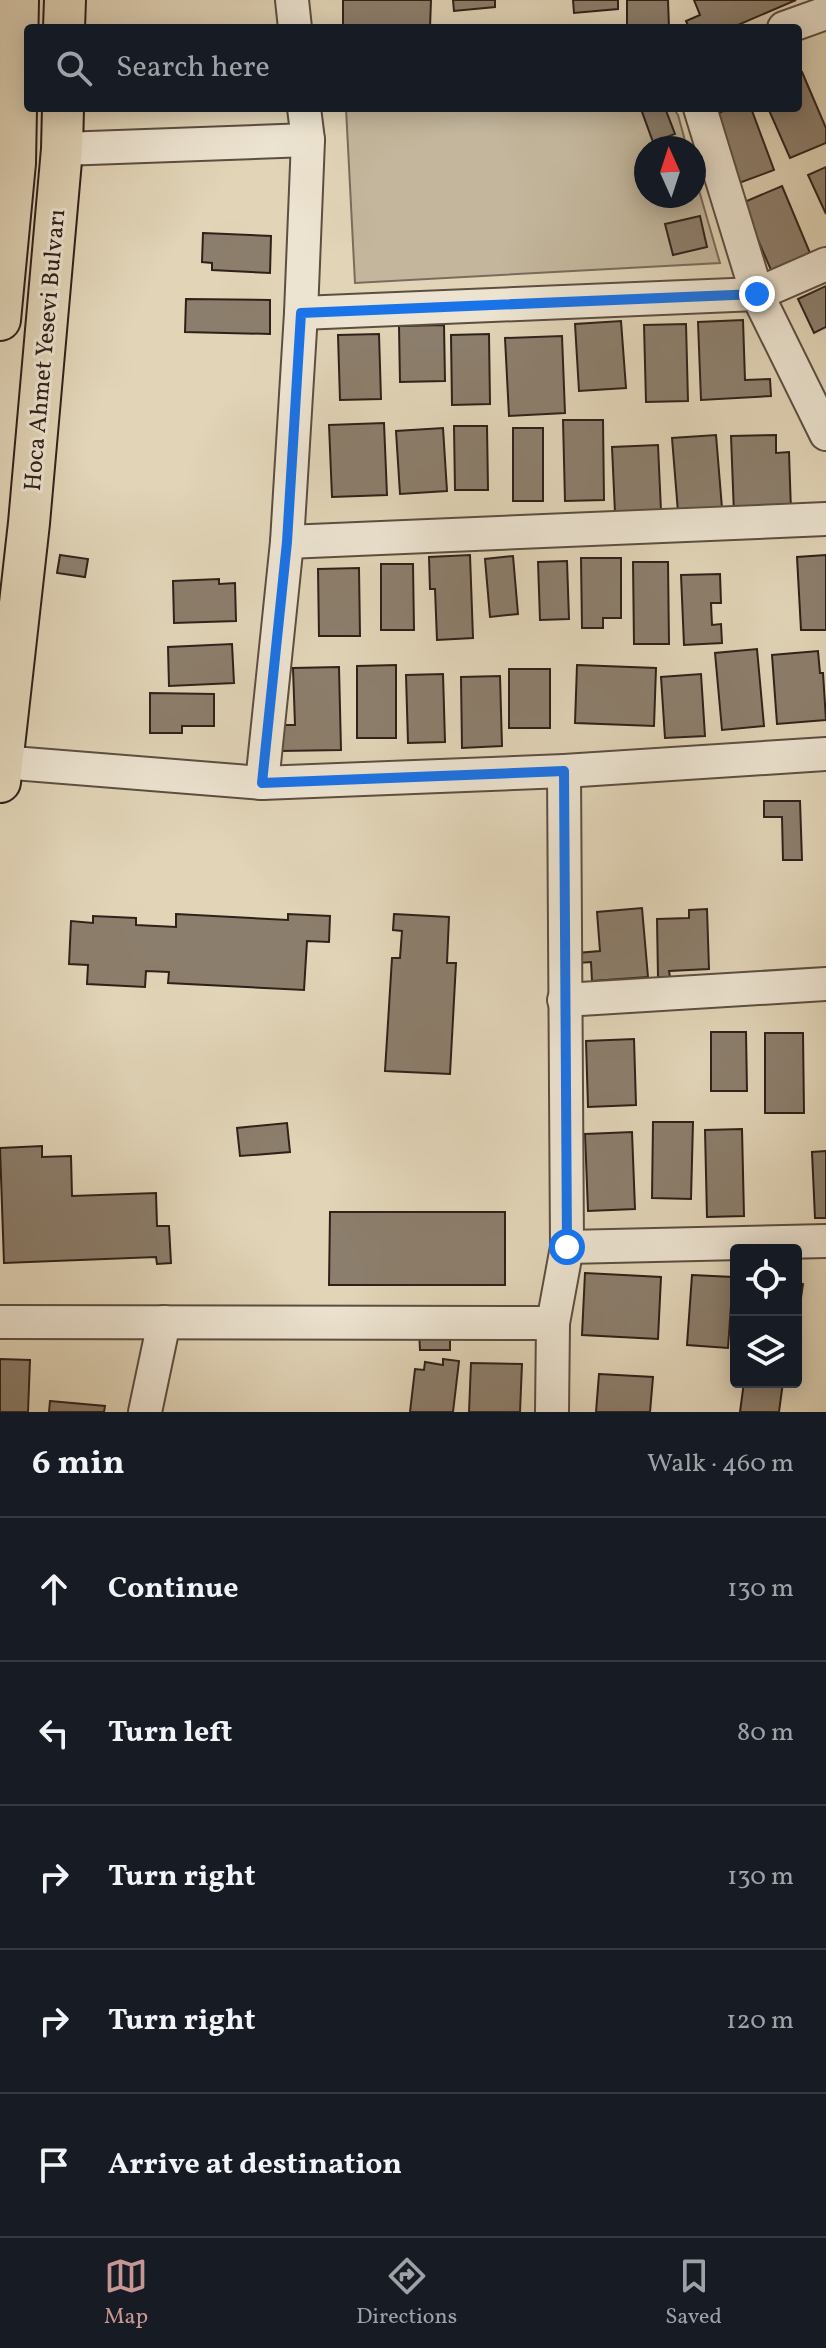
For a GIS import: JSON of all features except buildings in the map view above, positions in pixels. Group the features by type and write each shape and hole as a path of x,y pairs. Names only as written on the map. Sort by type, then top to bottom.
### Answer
{"main road":[{"path":"64,24 65,0"},
{"name":"Hoca Ahmet Yesevi Bulvarı","path":"0,320 15,163 12,23"},
{"name":"Hoca Ahmet Yesevi Bulvarı","path":"1,768 29,523 63,112"}],"street":[{"path":"292,0 295,24"},
{"path":"795,24 826,13"},
{"path":"262,783 287,542 301,313 308,140 304,112"},
{"path":"701,112 757,294 826,434"},
{"path":"62,149 308,140"},
{"path":"301,313 757,294 826,264"},
{"path":"287,542 826,519"},
{"path":"1,768 262,783 564,771 826,754"},
{"path":"552,1412 553,1323 567,1247 564,771"},
{"path":"564,1000 826,984"},
{"path":"567,1247 826,1241"},
{"path":"0,1322 553,1323"},
{"path":"145,1412 164,1322"}],"shaded area":[{"path":"346,112 676,112 684,136 634,136 634,208 704,208 720,263 355,283"}],"route":[{"path":"567,1247 564,771 262,783 287,542 301,313 757,294"}]}
